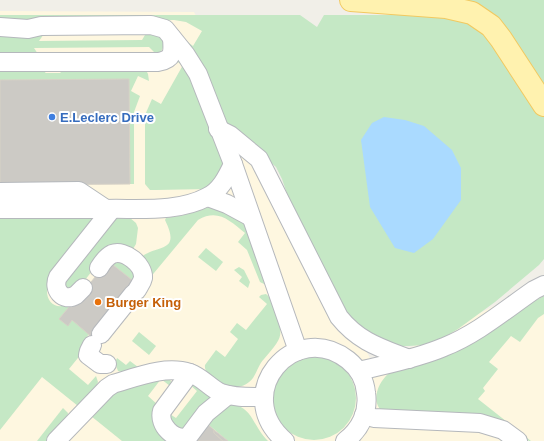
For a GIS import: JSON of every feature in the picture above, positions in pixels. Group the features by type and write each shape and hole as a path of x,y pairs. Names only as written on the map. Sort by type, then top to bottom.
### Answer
{"main road":[{"path":"351,0 446,7 472,13 491,26 544,105"}],"lane":[{"path":"0,28 28,29 41,26 151,25 165,29 186,55 198,74 218,129 233,164 298,351"},
{"path":"0,62 158,62 166,60 173,52 172,38"},
{"path":"218,129 230,135 259,159 342,321 366,342 409,359"},
{"path":"0,209 143,208 182,206 208,197 220,187 227,178 233,164"},
{"path":"0,192 79,191 109,208"},
{"path":"208,197 228,204 251,217"},
{"path":"107,364 100,364 88,355 89,351 142,281 142,273 138,265 126,255 116,253 111,254 75,295 70,297 64,296 58,291 56,282 58,277 109,208"},
{"path":"359,371 409,359 445,347 473,333 541,284"},
{"path":"285,441 277,434 269,423 265,410 264,397 266,385 270,374 287,356 309,348 321,348 342,356 359,371 364,382 367,404 359,427 349,440"},
{"path":"56,441 107,388 113,384 154,372 170,371 190,373 220,392 228,395 264,397"},
{"path":"190,373 162,411 160,416 161,423 174,435 181,438 188,437 206,413 228,395"},
{"path":"364,415 374,418 480,423 502,430 518,441"}],"shaded area":[{"path":"0,11 194,12 374,366 544,281 544,441 0,441"}],"green space":[{"path":"447,0 544,0 544,96 511,42"},
{"path":"0,15 300,15 317,27 324,15 454,15 484,28 544,115 544,259 539,265 495,302 458,329 438,341 425,345 409,346 399,346 384,342 348,319 294,214 282,179 276,167 228,124 220,113 185,40 193,46 202,31 186,22 174,20 0,23"},
{"path":"148,30 162,37 163,47 157,55 149,47 34,48 40,57 0,57 0,33 46,31 39,41 142,40"},
{"path":"177,58 188,68 222,161 223,167 209,189 150,190 145,184 145,115 152,99 161,104 183,65 174,60"},
{"path":"0,67 48,68 45,73 60,73 66,67 145,68 149,81 138,76 131,91 140,96 134,112 134,184 130,184 129,79 0,80"},
{"path":"215,207 237,216 245,226 266,285 260,282 247,250 238,242 245,233 229,220 212,215 198,220 144,285 141,257 166,246 169,243 171,238 165,220 166,218 184,215 198,209"},
{"path":"95,218 48,283 47,290 50,301 57,306 62,306 74,301 59,319 68,325 72,320 89,334 85,339 90,343 69,369 88,385 96,376 98,382 96,387 78,406 42,377 0,430 0,219"},
{"path":"111,218 130,218 136,223 138,228 136,244 130,254 106,253 78,289 69,293 61,279"},
{"path":"206,248 223,262 216,271 198,257"},
{"path":"111,258 137,268 137,284 108,261"},
{"path":"239,267 244,270 250,282 248,288 239,281 242,277 234,270"},
{"path":"266,294 273,303 280,327 280,337 278,342 262,361 253,378 249,382 239,387 224,384 215,379 205,370 205,365 216,350 225,357 238,339 230,332 237,323 246,330 267,304 259,297"},
{"path":"544,296 544,314 538,318 520,342 511,336 489,362 498,369 483,388 485,391 478,399 531,441 512,428 383,412 379,408 376,398 377,393 381,382 388,374 450,354 474,340 520,309"},
{"path":"139,332 156,346 149,355 132,341"},
{"path":"314,356 330,359 344,368 353,382 356,398 353,414 344,428 330,437 314,440 298,437 284,428 275,414 272,398 275,382 284,368 298,359"},
{"path":"117,358 126,365 130,361 138,367 122,372 118,371 115,363"},
{"path":"155,378 168,378 171,381 170,386 161,379 148,396 158,405 154,418 158,425 177,439 190,439 188,441 122,441 91,416 111,395 121,389"},
{"path":"191,382 213,396 185,429 180,430 164,413 165,411 176,418 197,391 189,384"},
{"path":"225,404 234,405 247,411 262,435 268,441 228,441 204,421"},
{"path":"63,408 68,413 67,419 46,441 37,441"}],"water":[{"path":"384,117 405,120 424,126 452,150 461,168 461,200 433,239 414,253 395,248 370,207 361,140 372,123"}],"building":[{"path":"129,79 130,184 0,185 0,80"},
{"path":"108,261 137,284 93,338 72,320 68,326 59,319 74,301 75,302"},
{"path":"204,421 214,430 214,433 223,441 188,441"},
{"path":"214,430 228,441 223,441 214,433"}],"place":[{"name":"E.Leclerc Drive","path":"52,117"},
{"name":"Burger King","path":"98,302"}]}
